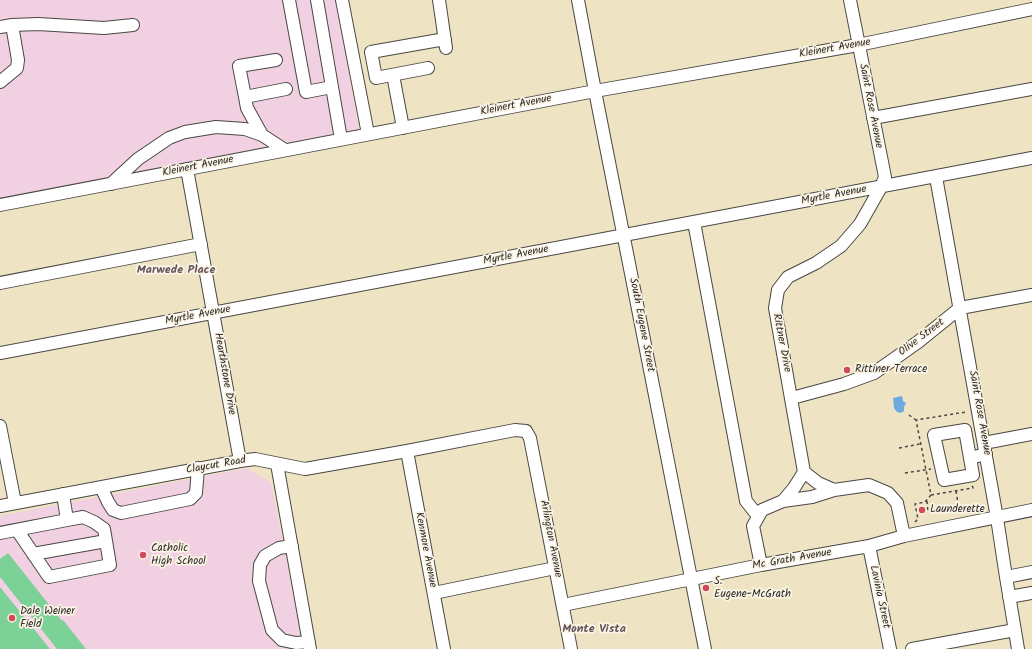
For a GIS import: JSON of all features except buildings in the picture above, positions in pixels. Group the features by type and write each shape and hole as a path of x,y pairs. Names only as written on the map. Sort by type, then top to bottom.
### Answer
{"street":[{"path":"289,0 306,92 332,87"},
{"path":"317,0 341,139"},
{"path":"342,0 368,134"},
{"path":"376,78 372,52 445,43 439,0"},
{"name":"South Eugene Street","path":"578,0 705,649"},
{"name":"Saint Rose Avenue","path":"850,0 885,177 881,187"},
{"name":"Kleinert Avenue","path":"0,205 341,139 858,45 1032,9"},
{"path":"0,82 17,68 18,60 6,26 38,24 104,28 133,25"},
{"path":"262,135 244,97 239,66 276,60"},
{"path":"358,82 428,68"},
{"path":"393,75 403,128"},
{"path":"244,97 286,89"},
{"path":"873,118 1032,89"},
{"path":"111,184 138,159 169,138 185,132 216,127 245,129 262,135 285,150"},
{"name":"Myrtle Avenue","path":"0,353 1032,158"},
{"name":"Hearthstone Drive","path":"187,170 240,460"},
{"name":"Saint Rose Avenue","path":"936,177 997,518 1018,649"},
{"name":"Rittner Drive","path":"804,472 775,308 778,290 788,276 816,263 841,246 860,224 881,187"},
{"path":"694,222 746,501 758,516"},
{"path":"0,283 201,244"},
{"name":"Olive Street","path":"792,398 844,384 874,373 918,342 960,308 1032,295"},
{"path":"0,426 14,503"},
{"name":"Claycut Road","path":"0,506 240,460 255,459 305,470 515,430 526,431"},
{"path":"964,430 970,458 973,475 944,480 934,436 964,430"},
{"name":"Arlington Avenue","path":"526,431 530,438 571,649"},
{"path":"970,458 985,449 1032,434"},
{"name":"Kenmore Avenue","path":"406,451 444,649"},
{"path":"278,464 309,645 296,643 285,645 272,630 259,582 260,565 265,556 279,548 292,546"},
{"path":"101,487 113,510 122,513 190,499 196,493 198,468"},
{"path":"783,500 794,488 804,472 818,483 834,490"},
{"path":"761,565 753,526 762,510 783,500 812,497 834,490 869,484 888,493 897,503 904,536"},
{"path":"63,494 68,520"},
{"name":"Mc Grath Avenue","path":"563,605 761,565 869,546 904,536 1032,510"},
{"path":"0,533 83,517 104,529 110,564 109,566 49,577 17,530"},
{"path":"33,554 106,541"},
{"name":"Lavinia Street","path":"869,546 890,649"},
{"path":"434,593 555,568"},
{"path":"1006,577 1032,572"},
{"path":"1009,597 1032,593"},
{"path":"912,649 1015,630"}],"path":[{"path":"909,415 916,420"},
{"path":"899,448 920,444"},
{"path":"905,473 926,470"},
{"path":"931,495 973,488"},
{"path":"956,491 959,510"},
{"path":"926,500 928,513"}],"shaded area":[{"path":"0,0 336,0 360,136 0,205"},
{"name":"Catholic High School","path":"246,468 271,482 304,649 0,649 0,516"}],"green space":[{"path":"8,553 86,649 57,649 0,577 0,559"},
{"name":"Dale Weiner Field","path":"0,587 50,649 0,649"}],"water":[{"path":"902,396 903,401 906,403 904,411 901,413 897,412 894,408 893,398"}],"place":[{"name":"Rittiner Terrace","path":"847,370"},
{"name":"Launderette","path":"922,510"},
{"name":"Catholic High School","path":"143,555"},
{"name":"S. Eugene-McGrath","path":"706,588"},
{"name":"Dale Weiner Field","path":"12,618"}],"district":[{"name":"Marwede Place","path":"176,271"},
{"name":"Monte Vista","path":"594,630"}]}
